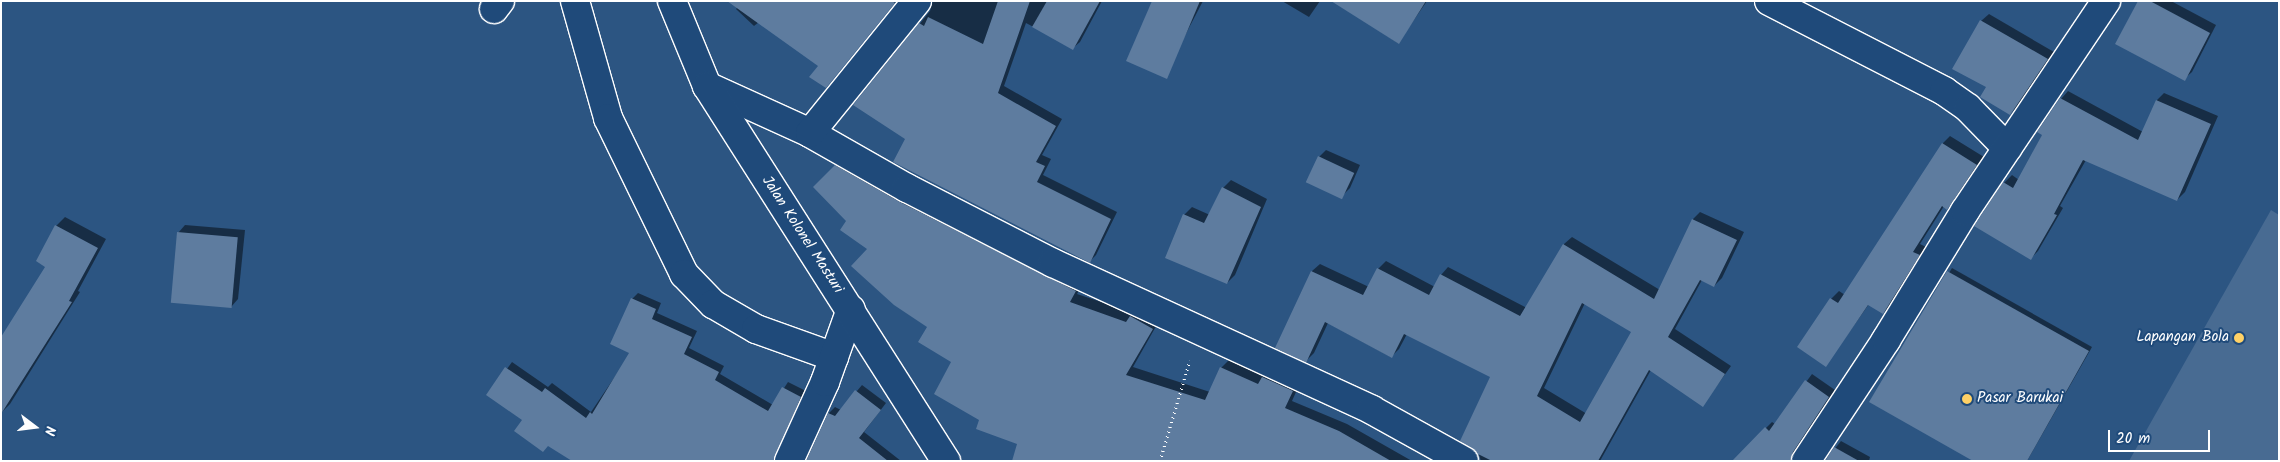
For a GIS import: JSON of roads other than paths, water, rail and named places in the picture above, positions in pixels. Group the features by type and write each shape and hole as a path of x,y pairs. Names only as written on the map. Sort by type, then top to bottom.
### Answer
{"street":[{"path":"576,1 608,118 684,274 713,304 756,329 834,358"},
{"name":"Jalan Kolonel Masturi","path":"672,1 707,86 946,461"},
{"path":"810,133 917,1"},
{"path":"1769,1 1944,91 1968,108 2007,148"},
{"path":"1806,461 1881,348 1965,211 2106,1"},
{"path":"707,86 810,133 907,188 1044,259 1372,410 1464,461"},
{"path":"789,461 834,358 851,310"}],"place":[{"name":"Lapangan Bola","path":"2239,338"},
{"name":"Pasar Barukai","path":"1967,399"}]}
